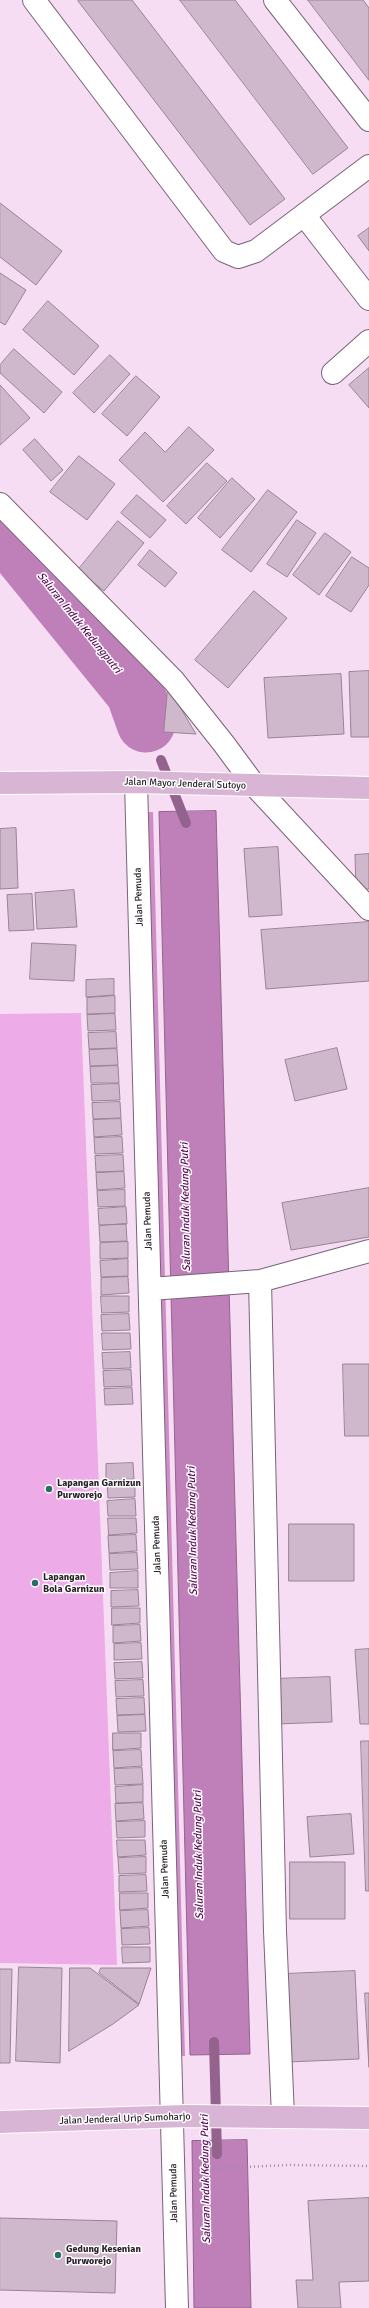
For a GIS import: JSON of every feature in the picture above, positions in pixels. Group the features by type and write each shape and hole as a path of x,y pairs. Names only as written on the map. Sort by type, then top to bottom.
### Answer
{"main road":[{"name":"Jalan Mayor Jenderal Sutoyo","path":"0,783 147,782 369,788"},
{"name":"Jalan Jenderal Urip Sumoharjo","path":"0,2122 179,2116 369,2118"}],"street":[{"path":"34,0 224,251 238,257 256,251 369,166"},
{"path":"275,0 369,120"},
{"path":"304,215 369,299"},
{"path":"333,373 369,341"},
{"path":"0,504 174,681 255,786 369,909"},
{"name":"Jalan Pemuda","path":"147,782 179,2116 177,2308"},
{"path":"159,1289 250,1282 369,1251"},
{"path":"250,1282 282,2116"}],"path":[{"path":"197,2169 288,2165 369,2166"}],"shaded area":[{"path":"141,812 153,812 185,2056 174,2056"},
{"name":"Lapangan Garnizun Purworejo","path":"81,1013 117,1965 0,1963 0,1014"}],"water":[{"path":"216,811 250,2054 190,2055 159,812"},
{"path":"247,2140 251,2308 194,2308 192,2141"}],"building":[{"path":"132,0 285,199 250,225 78,1"},
{"path":"180,0 235,0 348,148 313,174"},
{"path":"308,0 363,0 369,8 369,80"},
{"path":"0,203 62,251 36,285 0,257"},
{"path":"369,228 369,251 358,236"},
{"path":"0,273 26,290 5,325 0,322"},
{"path":"48,301 99,346 74,375 23,330"},
{"path":"14,349 62,392 44,413 0,373 0,365"},
{"path":"110,355 130,374 94,413 73,393"},
{"path":"369,368 369,408 349,385"},
{"path":"136,376 160,397 127,436 102,414"},
{"path":"0,385 30,418 0,445"},
{"path":"189,427 214,450 163,502 119,460 145,432 165,452"},
{"path":"35,439 63,470 51,481 23,450"},
{"path":"79,456 115,484 87,520 50,492"},
{"path":"207,463 227,481 186,524 167,506"},
{"path":"232,478 255,499 220,538 198,518"},
{"path":"268,490 297,512 251,572 222,550"},
{"path":"137,495 166,520 150,538 121,513"},
{"path":"297,520 316,533 287,577 267,564"},
{"path":"118,521 144,543 104,591 78,570"},
{"path":"325,533 351,552 319,595 293,575"},
{"path":"150,550 177,573 165,587 138,565"},
{"path":"352,557 369,568 369,585 351,612 326,596"},
{"path":"254,591 287,618 228,688 195,660"},
{"path":"369,671 369,737 351,737 349,672"},
{"path":"341,674 344,734 268,738 264,678"},
{"path":"168,687 196,734 164,732"},
{"path":"16,828 18,888 0,889 0,829"},
{"path":"278,847 282,915 249,917 244,849"},
{"path":"369,854 369,889 356,889 355,855"},
{"path":"74,890 77,927 37,929 35,893"},
{"path":"32,894 34,930 9,931 7,895"},
{"path":"369,922 369,981 266,989 261,930"},
{"path":"32,943 76,945 74,981 30,979"},
{"path":"114,979 114,995 86,997 86,980"},
{"path":"115,996 115,1013 87,1014 87,998"},
{"path":"115,1014 116,1030 88,1031 87,1015"},
{"path":"116,1032 117,1048 89,1049 88,1033"},
{"path":"337,1048 347,1089 295,1101 285,1060"},
{"path":"117,1049 118,1065 90,1066 89,1050"},
{"path":"118,1066 119,1083 91,1083 90,1067"},
{"path":"119,1084 120,1100 92,1101 91,1085"},
{"path":"120,1102 121,1118 93,1119 92,1103"},
{"path":"121,1119 122,1135 94,1137 93,1120"},
{"path":"122,1137 123,1153 95,1154 94,1138"},
{"path":"123,1155 124,1171 96,1172 95,1156"},
{"path":"124,1172 125,1188 97,1190 96,1173"},
{"path":"369,1188 369,1237 291,1250 282,1203"},
{"path":"125,1190 125,1206 98,1207 97,1191"},
{"path":"126,1207 127,1224 99,1225 98,1209"},
{"path":"126,1224 127,1241 100,1242 99,1226"},
{"path":"128,1242 128,1258 100,1259 100,1243"},
{"path":"128,1259 128,1276 101,1277 100,1261"},
{"path":"128,1277 129,1293 101,1295 101,1278"},
{"path":"101,1296 129,1296 129,1312 102,1313"},
{"path":"129,1314 130,1330 102,1331 101,1315"},
{"path":"102,1333 130,1333 131,1349 103,1350"},
{"path":"130,1352 131,1368 103,1369 102,1353"},
{"path":"343,1364 369,1364 369,1436 345,1436"},
{"path":"131,1370 132,1386 104,1387 103,1371"},
{"path":"132,1388 133,1404 105,1405 104,1389"},
{"path":"133,1463 134,1479 106,1480 106,1464"},
{"path":"135,1481 135,1497 108,1498 107,1482"},
{"path":"135,1499 136,1516 108,1516 107,1501"},
{"path":"108,1518 136,1518 137,1533 109,1535"},
{"path":"289,1524 354,1524 354,1581 289,1581"},
{"path":"136,1535 137,1551 109,1553 108,1536"},
{"path":"137,1553 138,1569 110,1570 109,1554"},
{"path":"138,1571 138,1588 110,1588 110,1573"},
{"path":"138,1590 139,1606 111,1607 111,1591"},
{"path":"112,1608 140,1608 140,1623 112,1625"},
{"path":"140,1625 141,1641 113,1643 113,1626"},
{"path":"141,1643 142,1659 114,1660 114,1644"},
{"path":"369,1649 369,1724 360,1724 355,1650"},
{"path":"142,1662 143,1678 115,1679 114,1663"},
{"path":"330,1677 332,1722 276,1724 274,1679"},
{"path":"143,1680 144,1696 116,1697 115,1681"},
{"path":"144,1698 145,1714 117,1715 116,1699"},
{"path":"145,1715 146,1731 118,1732 117,1716"},
{"path":"113,1733 141,1733 141,1748 113,1750"},
{"path":"361,1741 369,1741 369,1891 366,1891"},
{"path":"141,1750 142,1766 114,1768 113,1751"},
{"path":"142,1768 143,1784 115,1785 114,1769"},
{"path":"143,1785 143,1802 116,1803 115,1787"},
{"path":"143,1803 144,1819 116,1821 115,1804"},
{"path":"351,1814 354,1854 310,1857 307,1817"},
{"path":"145,1821 145,1837 117,1838 116,1822"},
{"path":"117,1840 145,1840 146,1855 118,1857"},
{"path":"146,1857 146,1873 119,1874 118,1858"},
{"path":"290,1862 345,1862 345,1919 290,1919"},
{"path":"146,1875 147,1891 119,1892 119,1876"},
{"path":"120,1893 148,1893 148,1908 120,1910"},
{"path":"148,1910 149,1926 121,1928 120,1911"},
{"path":"149,1928 150,1944 122,1945 121,1929"},
{"path":"122,1947 150,1947 150,1962 123,1963"},
{"path":"19,1967 62,1968 60,2063 16,2061"},
{"path":"70,1968 90,1968 139,2005 113,2024 69,2051"},
{"path":"101,1968 151,1968 139,2004 99,1973"},
{"path":"0,1969 12,1969 10,2063 0,2063"},
{"path":"355,1971 359,2059 288,2062 284,1974"},
{"path":"365,1993 369,1993 369,2067"},
{"path":"369,2198 369,2281 339,2282 341,2308 298,2308 296,2280 313,2280 308,2201"},
{"name":"Gedung Kesenian Purworejo","path":"0,2218 117,2221 115,2293 0,2290"}],"waterway":[{"name":"Saluran Induk Kedungputri","path":"0,530 21,552 135,692 146,723"},
{"name":"Saluran Induk Kedung Putri","path":"161,760 186,823"},
{"name":"Saluran Induk Kedung Putri","path":"214,2042 217,2154"}],"place":[{"name":"Lapangan Garnizun Purworejo","path":"49,1489"},
{"name":"Lapangan Bola Garnizun","path":"35,1583"},
{"name":"Gedung Kesenian Purworejo","path":"58,2255"}]}
